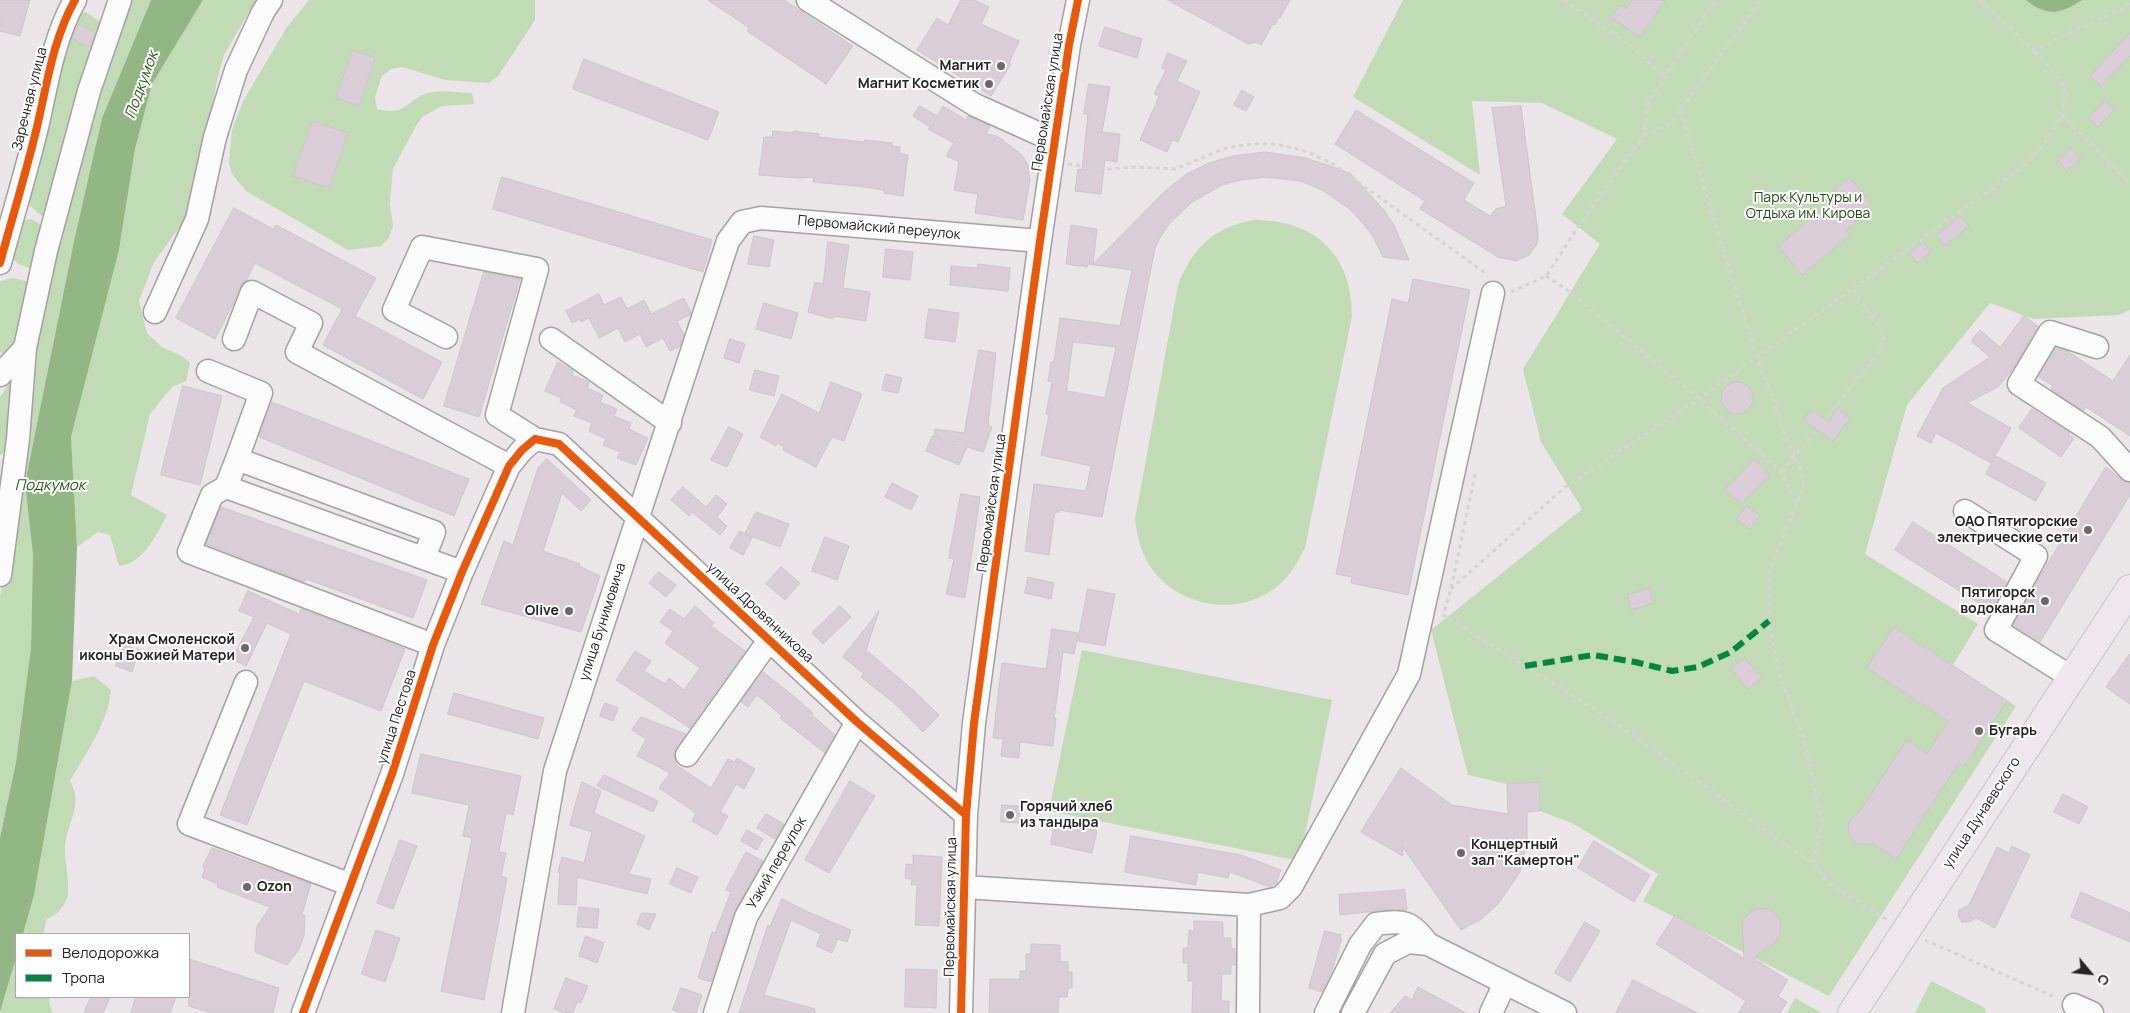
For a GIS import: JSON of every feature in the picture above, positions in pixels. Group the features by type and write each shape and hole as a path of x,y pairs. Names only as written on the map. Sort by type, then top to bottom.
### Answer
{"main road":[{"name":"улица Дунаевского","path":"1852,1013 2130,589"}],"street":[{"name":"Заречная улица","path":"0,264 37,129 54,52 64,20 75,0"},
{"path":"0,575 18,439 26,348 46,251 89,91 120,0"},
{"path":"155,312 197,219 215,137 236,70 263,12 271,0"},
{"path":"808,0 975,105 1053,151"},
{"name":"Первомайская улица","path":"961,1013 966,815 974,723 1040,241 1069,45 1078,0"},
{"name":"Первомайский переулок","path":"728,241 742,222 762,218 1040,241"},
{"name":"улица Бунимовича","path":"513,1013 555,771 728,241"},
{"path":"446,337 394,310 422,247 537,270 497,415 535,439"},
{"path":"964,887 1249,905 1280,898 1291,887 1410,674 1495,285"},
{"path":"234,338 252,292 311,323 297,352 509,466"},
{"path":"2096,347 2050,332 2019,384 2100,437 2130,470"},
{"path":"551,339 670,423"},
{"path":"0,375 26,348"},
{"path":"208,371 262,393 226,488 212,495 189,552 434,646"},
{"name":"улица Дровянникова","path":"535,439 560,444 857,722 966,815"},
{"name":"улица Пестова","path":"303,1013 392,774 434,646 462,572 509,466 522,450 535,439"},
{"path":"237,459 434,532 424,558"},
{"path":"226,488 462,572"},
{"path":"1965,511 2036,556 1996,630 2071,677"},
{"path":"688,755 770,640"},
{"path":"246,682 189,824 351,885"},
{"name":"Узкий переулок","path":"715,1013 746,917 857,722"},
{"path":"1248,1013 1249,905"},
{"path":"1326,1013 1360,945 1376,924 1396,921 1414,927 1428,944"},
{"path":"1353,1013 1385,954 1408,942 1428,944 1565,1013"},
{"path":"1491,1013 1505,984"}],"path":[{"path":"1564,0 1622,39 1665,77"},
{"path":"1644,135 1646,107 1702,19 1717,0"},
{"path":"1053,151 1106,169 1136,166 1175,169 1228,147 1276,144 1308,152 1333,164 1495,285 1512,293 1546,276 1578,227 1644,135 1670,124 1761,0"},
{"path":"1451,589 1564,488 1699,399 2026,164 2046,142 2062,115 2065,88 2052,69 1980,0"},
{"path":"2033,50 2124,8 2130,3"},
{"path":"1680,110 1756,358 1775,403 1783,431 1802,470 1804,486 1769,572 1769,621 1779,673 1804,740 1822,823 1813,864"},
{"path":"2062,115 2130,183"},
{"path":"1546,276 1570,292 1699,399 1782,472 1796,504"},
{"path":"1782,472 1882,349 1884,333 1852,289"},
{"path":"1443,615 1613,721 1813,864 1827,882 1906,931 2083,1009"}],"green space":[{"path":"123,0 151,0 102,118 74,241 25,483 33,555 31,648 16,762 0,838 0,596 5,572 30,348"},
{"path":"203,0 259,0 249,12 224,55 217,80 206,149 185,220 154,262 139,301 147,333 162,347 182,356 190,363 186,381 172,387 150,414 131,495 167,515 142,554 128,564 119,566 110,535 98,532 77,547 71,437 119,250 135,149 152,84"},
{"path":"309,0 535,0 535,20 499,75 489,83 445,80 402,67 391,69 382,76 375,97 377,109 394,111 405,107 420,96 439,91 472,93 474,104 442,106 422,117 416,126 393,169 390,203 393,226 389,238 381,246 348,250 246,191 232,174 229,163 232,130 243,101 287,27"},
{"name":"Парк Культуры и Отдыха им. Кирова","path":"1403,0 2130,0 2130,310 2119,315 2033,319 1990,303 1907,405 1865,554 1978,624 1953,665 2016,706 1829,996 1643,901 1658,874 1572,823 1540,811 1539,782 1507,784 1468,775 1431,630 1582,509 1541,442 1523,369 1600,244 1562,214 1617,139 1542,103 1472,101 1480,175 1353,97"},
{"path":"86,12 99,21 102,26 48,215 42,216 30,206 28,200 33,167 76,15"},
{"path":"31,219 40,224 42,242 37,259 29,268 18,264 7,254 21,221"},
{"path":"1254,220 1295,226 1312,234 1326,245 1337,258 1345,275 1350,294 1352,316 1305,548 1289,575 1270,591 1252,600 1233,604 1214,604 1194,600 1176,592 1161,579 1148,563 1143,552 1135,519 1178,285 1191,260 1207,241 1227,228"},
{"path":"13,278 30,282 24,342 5,355 0,352 0,281"},
{"path":"12,379 9,445 0,456 0,397"},
{"path":"1082,650 1332,700 1300,861 1049,811"},
{"path":"94,676 111,690 109,702 101,726 70,781 74,790 75,808 66,842 67,898 59,911 47,919 43,933 23,933 34,895 72,681"},
{"path":"15,961 15,998 50,998 49,1003 53,1013 0,1013"},
{"path":"1931,981 1985,1008 1986,1013 1915,1013"},
{"path":"1795,998 1822,1013 1787,1013"}],"water":[{"name":"Подкумок","path":"151,0 203,0 152,84 135,149 119,250 71,437 77,547 72,681 34,895 23,933 15,933 15,961 0,1012 0,838 16,762 31,648 33,555 25,483 74,241 102,118"},
{"path":"2026,0 2082,0 2061,11 2054,12 2041,9"}],"building":[{"path":"0,0 30,0 20,36 0,31"},
{"path":"708,0 784,0 853,46 826,84 747,31 749,28"},
{"path":"961,0 974,0 989,7 981,24 1019,41 1009,63 1011,64 991,96 917,50 937,18 948,25"},
{"path":"1168,0 1290,0 1261,45 1256,42 1249,44"},
{"path":"1632,0 1665,0 1640,37 1611,17 1620,5 1626,9"},
{"path":"78,24 95,32 90,47 72,39"},
{"path":"1105,27 1142,39 1137,58 1099,46"},
{"path":"2130,33 2130,56 2101,86 2090,76"},
{"path":"353,50 375,58 359,106 336,98"},
{"path":"1168,53 1187,61 1177,81 1200,92 1178,142 1172,140 1167,152 1140,140 1159,96 1154,94 1166,70 1162,68"},
{"path":"584,59 719,112 708,140 573,89"},
{"path":"1089,84 1110,87 1102,132 1120,134 1117,162 1105,160 1101,194 1075,191 1078,169 1082,170 1088,114 1084,114"},
{"path":"1242,90 1254,97 1246,111 1234,105"},
{"path":"2105,101 2114,110 2098,127 2089,118"},
{"path":"920,106 937,116 943,106 966,120 968,116 990,126 986,134 997,136 1021,154 1028,165 1030,179 1023,220 975,213 978,194 954,190 959,162 946,156 954,143 928,129 930,127 913,116"},
{"path":"1521,106 1538,233 1537,244 1529,255 1516,261 1498,257 1420,209 1425,201 1335,144 1356,110 1474,183 1464,200 1490,216 1496,209 1506,206 1492,108"},
{"path":"313,121 348,133 329,188 293,176"},
{"path":"773,131 793,133 793,131 819,134 819,137 892,143 892,146 900,147 899,153 908,155 903,196 884,193 884,190 813,182 814,177 798,178 759,175 764,137 772,137"},
{"path":"2071,148 2081,158 2067,171 2058,161"},
{"path":"1265,152 1306,158 1350,173 1383,209 1394,225 1409,260 1383,257 1371,233 1351,210 1322,190 1300,181 1265,177 1241,180 1222,185 1191,203 1170,223 1155,248 1102,517 1059,510 1059,512 1055,512 1049,555 1025,551 1034,484 1086,491 1091,466 1041,455 1049,415 1046,414 1052,382 1048,381 1051,362 1054,362 1060,318 1120,326 1132,270 1088,264 1087,267 1066,264 1071,225 1097,229 1093,264 1164,192 1185,175 1209,163 1233,156","holes":["1073,342 1116,347 1105,398 1067,391"]},
{"path":"502,177 712,240 703,272 493,209"},
{"path":"1850,178 1871,203 1852,218 1856,222 1846,230 1850,235 1802,275 1778,246 1839,195 1835,190"},
{"path":"234,208 273,229 276,225 376,278 355,316 442,362 423,399 323,345 342,309 255,263 246,281 240,287 215,339 176,318"},
{"path":"1960,216 1969,226 1945,246 1937,236"},
{"path":"754,236 774,240 769,267 748,264"},
{"path":"828,242 849,245 843,288 870,292 866,321 834,316 833,319 808,312 815,282 823,284"},
{"path":"1924,242 1932,252 1917,263 1909,253"},
{"path":"886,249 913,252 910,280 883,277"},
{"path":"978,264 1010,268 1008,291 950,285 951,266 978,268"},
{"path":"484,272 520,279 479,417 444,406"},
{"path":"1413,279 1470,290 1408,595 1351,583 1352,577 1336,574 1392,299 1408,303"},
{"path":"599,294 604,305 621,297 627,309 644,300 651,314 684,298 691,312 690,315 677,321 684,335 680,346 670,351 663,338 646,347 640,334 625,342 618,328 599,338 589,318 581,322 580,319 572,323 566,311"},
{"path":"764,303 798,313 791,339 756,329"},
{"path":"929,309 959,313 955,342 925,338"},
{"path":"2024,316 2038,326 2012,370 1998,387 1967,403 2011,428 1991,463 1936,433 1931,443 1917,436 1943,388 1990,357 1971,341 1980,330 2000,347"},
{"path":"730,339 745,344 739,363 724,358"},
{"path":"2056,348 2067,351 2113,381 2130,355 2130,436 2086,407 2083,411 2051,390 2053,386 2039,377"},
{"path":"979,350 996,353 988,426 992,427 983,452 967,447 959,465 926,451 932,436 954,445 954,443 934,436 935,429 964,433"},
{"path":"558,362 573,371 572,375 589,382 587,388 603,395 600,402 617,409 614,416 631,423 629,429 648,438 636,465 617,458 620,452 603,445 606,439 589,431 592,423 574,416 577,410 560,402 561,398 545,391"},
{"path":"755,370 779,376 774,396 750,390"},
{"path":"886,374 902,378 898,393 882,390"},
{"path":"831,382 862,394 844,441 832,437 816,467 783,450 784,447 778,443 776,446 760,437 782,394 819,413"},
{"path":"1737,382 1743,383 1748,387 1752,392 1752,404 1748,409 1743,413 1737,414 1731,413 1726,409 1722,404 1721,398 1722,392 1726,387 1731,383"},
{"path":"183,386 222,396 200,485 161,475"},
{"path":"272,402 469,479 454,516 259,437"},
{"path":"1838,408 1850,418 1833,441 1803,420 1812,410 1828,422"},
{"path":"2032,409 2070,433 2068,435 2074,438 2061,457 2019,428"},
{"path":"729,427 743,434 727,467 711,460"},
{"path":"1996,456 2046,483 2036,501 1986,474"},
{"path":"547,459 591,500 581,511 562,493 543,551 580,564 579,566 600,576 581,632 481,604 504,541 513,545 538,468"},
{"path":"1754,459 1770,475 1741,504 1725,489"},
{"path":"2106,467 2121,479 2130,483 2130,495 2040,642 2013,625"},
{"path":"892,483 918,496 911,510 885,497"},
{"path":"683,487 706,507 716,495 727,504 717,517 727,526 720,535 692,512 689,516 671,500"},
{"path":"961,494 980,497 965,598 946,594 954,559 949,558"},
{"path":"1746,506 1760,515 1750,529 1737,520"},
{"path":"221,507 427,580 413,618 306,579 305,582 206,544"},
{"path":"756,512 789,524 780,547 745,534"},
{"path":"1913,522 2007,582 1991,611 1895,550"},
{"path":"740,531 752,538 743,555 730,548"},
{"path":"825,537 849,546 837,580 812,571"},
{"path":"781,567 800,583 785,600 766,584"},
{"path":"659,572 676,585 666,597 649,583"},
{"path":"1028,577 1054,583 1051,599 1025,593"},
{"path":"1649,588 1653,603 1631,610 1627,595"},
{"path":"1088,589 1115,594 1105,646 1078,641"},
{"path":"248,591 299,614 301,609 405,649 381,711 304,681 247,825 220,815 291,634 267,623 246,666 232,659 254,617 239,611"},
{"path":"695,606 714,623 711,626 745,651 690,728 616,680 635,651 651,661 644,671 665,684 669,678 684,690 700,668 665,643 673,631 660,622 670,609 684,619"},
{"path":"840,606 851,617 823,644 812,633"},
{"path":"879,611 866,650 939,715 923,732 894,703 861,677 864,674 843,657"},
{"path":"1894,627 2007,701 1964,767 1959,763 1896,859 1873,844 1858,844 1852,840 1848,826 1851,819 1859,813 1907,740 1927,754 1948,721 1867,668"},
{"path":"1052,629 1078,633 1074,654 1063,652 1054,718 1056,718 1053,746 1020,742 1019,758 1001,756 1003,739 993,738 1002,663 1046,669"},
{"path":"123,645 139,650 132,672 116,666"},
{"path":"2130,654 2130,704 2106,687"},
{"path":"1745,658 1762,678 1748,689 1731,669"},
{"path":"763,672 813,713 812,715 835,735 825,753 780,718 782,716 757,695 748,707 741,702"},
{"path":"454,693 544,718 538,739 448,714"},
{"path":"605,703 618,708 613,721 600,716"},
{"path":"641,717 686,734 674,753 676,765 711,788 728,759 735,762 737,758 755,769 744,789 736,784 720,812 728,816 717,835 692,821 696,813 659,788 670,773 637,756 646,739 632,730"},
{"path":"421,754 521,776 513,815 506,813 499,852 506,853 501,876 507,878 484,1000 441,991 472,838 463,836 469,805 412,793"},
{"name":"Концертный зал \"Камертон\"","path":"1401,768 1452,805 1508,814 1507,784 1539,782 1540,811 1527,812 1527,844 1520,872 1498,904 1480,920 1461,930 1402,846 1403,856 1361,832"},
{"path":"604,775 658,801 653,812 597,786"},
{"path":"850,781 875,796 829,873 805,860"},
{"path":"582,782 601,791 594,813 645,836 629,874 651,879 647,894 577,877 576,905 558,904 560,873 558,872 562,857 584,863 592,832 570,825"},
{"path":"2063,794 2088,807 2079,824 2054,812"},
{"path":"1002,805 1020,806 1019,823 1001,822"},
{"path":"766,814 784,824 775,839 757,828"},
{"path":"1055,822 1097,831 1092,853 1051,844"},
{"path":"747,830 763,839 757,850 741,841"},
{"path":"1131,836 1241,855 1281,870 1276,883 1270,887 1230,872 1228,878 1198,872 1196,885 1125,872"},
{"path":"400,840 417,846 393,909 377,903"},
{"path":"1594,841 1650,875 1634,902 1578,868"},
{"path":"2012,846 2030,855 1995,928 1976,918 1969,922 1962,922 1958,916 1959,910 1969,905 1997,847 2009,853"},
{"path":"212,848 311,884 302,914 305,916 304,936 299,949 287,965 255,952 257,926 270,907 217,887 218,884 202,877 205,868 203,867"},
{"path":"746,852 763,861 734,913 711,982 698,978 712,932 715,933 731,892 726,890"},
{"path":"913,855 942,857 939,926 915,925 917,885 911,885 912,879 905,878 906,864 913,865"},
{"path":"677,868 698,877 691,893 670,884"},
{"path":"1405,890 1407,910 1385,910 1340,915 1339,895"},
{"path":"2081,892 2130,913 2130,942 2071,917"},
{"path":"782,899 851,930 847,942 838,939 832,953 816,946 821,934 791,920 764,995 815,1009 815,1013 739,1013 768,925 770,926"},
{"path":"579,907 599,909 597,928 577,927"},
{"path":"1758,908 1774,912 1779,919 1781,927 1780,935 1776,942 1753,958 1788,980 1778,996 1787,1002 1780,1013 1738,1013 1746,1001 1656,944 1675,915 1744,958 1742,926 1744,918"},
{"path":"642,913 656,914 649,930 637,924"},
{"path":"1194,921 1223,922 1223,938 1231,938 1231,948 1235,949 1235,965 1231,965 1231,974 1222,974 1221,1001 1229,1001 1229,1013 1192,1013 1193,981 1188,981 1188,963 1183,963 1183,948 1188,948 1189,930 1194,931"},
{"path":"1585,922 1600,931 1570,982 1555,973"},
{"path":"376,930 400,938 385,982 362,974"},
{"path":"1325,931 1341,935 1341,941 1332,971 1322,992 1309,988"},
{"path":"586,936 604,943 597,963 579,956"},
{"path":"1031,944 1060,945 1060,961 1068,962 1068,972 1072,972 1072,988 1068,988 1067,997 1059,997 1058,1013 989,1013 990,979 1020,979 1020,971 1026,971 1026,954 1031,954"},
{"path":"190,959 279,988 273,1013 211,1013 189,1006"},
{"path":"906,969 937,970 936,1008 905,1007"},
{"path":"566,978 588,986 581,1003 577,1002 573,1013 564,1013 554,1009"},
{"path":"1633,980 1698,1013 1616,1013"},
{"path":"1418,987 1466,1013 1390,1013 1405,996 1412,1000"},
{"path":"681,988 702,995 696,1013 681,1013 673,1010"},
{"path":"91,998 110,998 103,1013 84,1013"},
{"path":"136,998 176,998 170,1013 131,1013"}],"marked path":[{"path":"1525,666 1593,655 1672,671 1698,667 1731,652 1769,621"}],"cycle path":[{"path":"0,263 33,144 56,46 67,15 75,0"},
{"path":"961,1013 966,815 974,723 1040,241 1069,45 1078,0"},
{"path":"303,1013 392,774 433,645 462,572 509,466 522,450 535,439 559,444 857,722 966,815"}],"place":[{"name":"Магнит","path":"1001,66"},
{"name":"Магнит Косметик","path":"989,84"},
{"name":"ОАО Пятигорские электрические сети","path":"2088,530"},
{"name":"Пятигорск водоканал","path":"2045,601"},
{"name":"Olive","path":"569,611"},
{"name":"Храм Смоленской иконы Божией Матери","path":"245,648"},
{"name":"Бугарь","path":"1979,731"},
{"name":"Горячий хлеб из тандыра","path":"1010,815"},
{"name":"Концертный зал \"Камертон\"","path":"1461,853"},
{"name":"Ozon","path":"247,887"}]}
